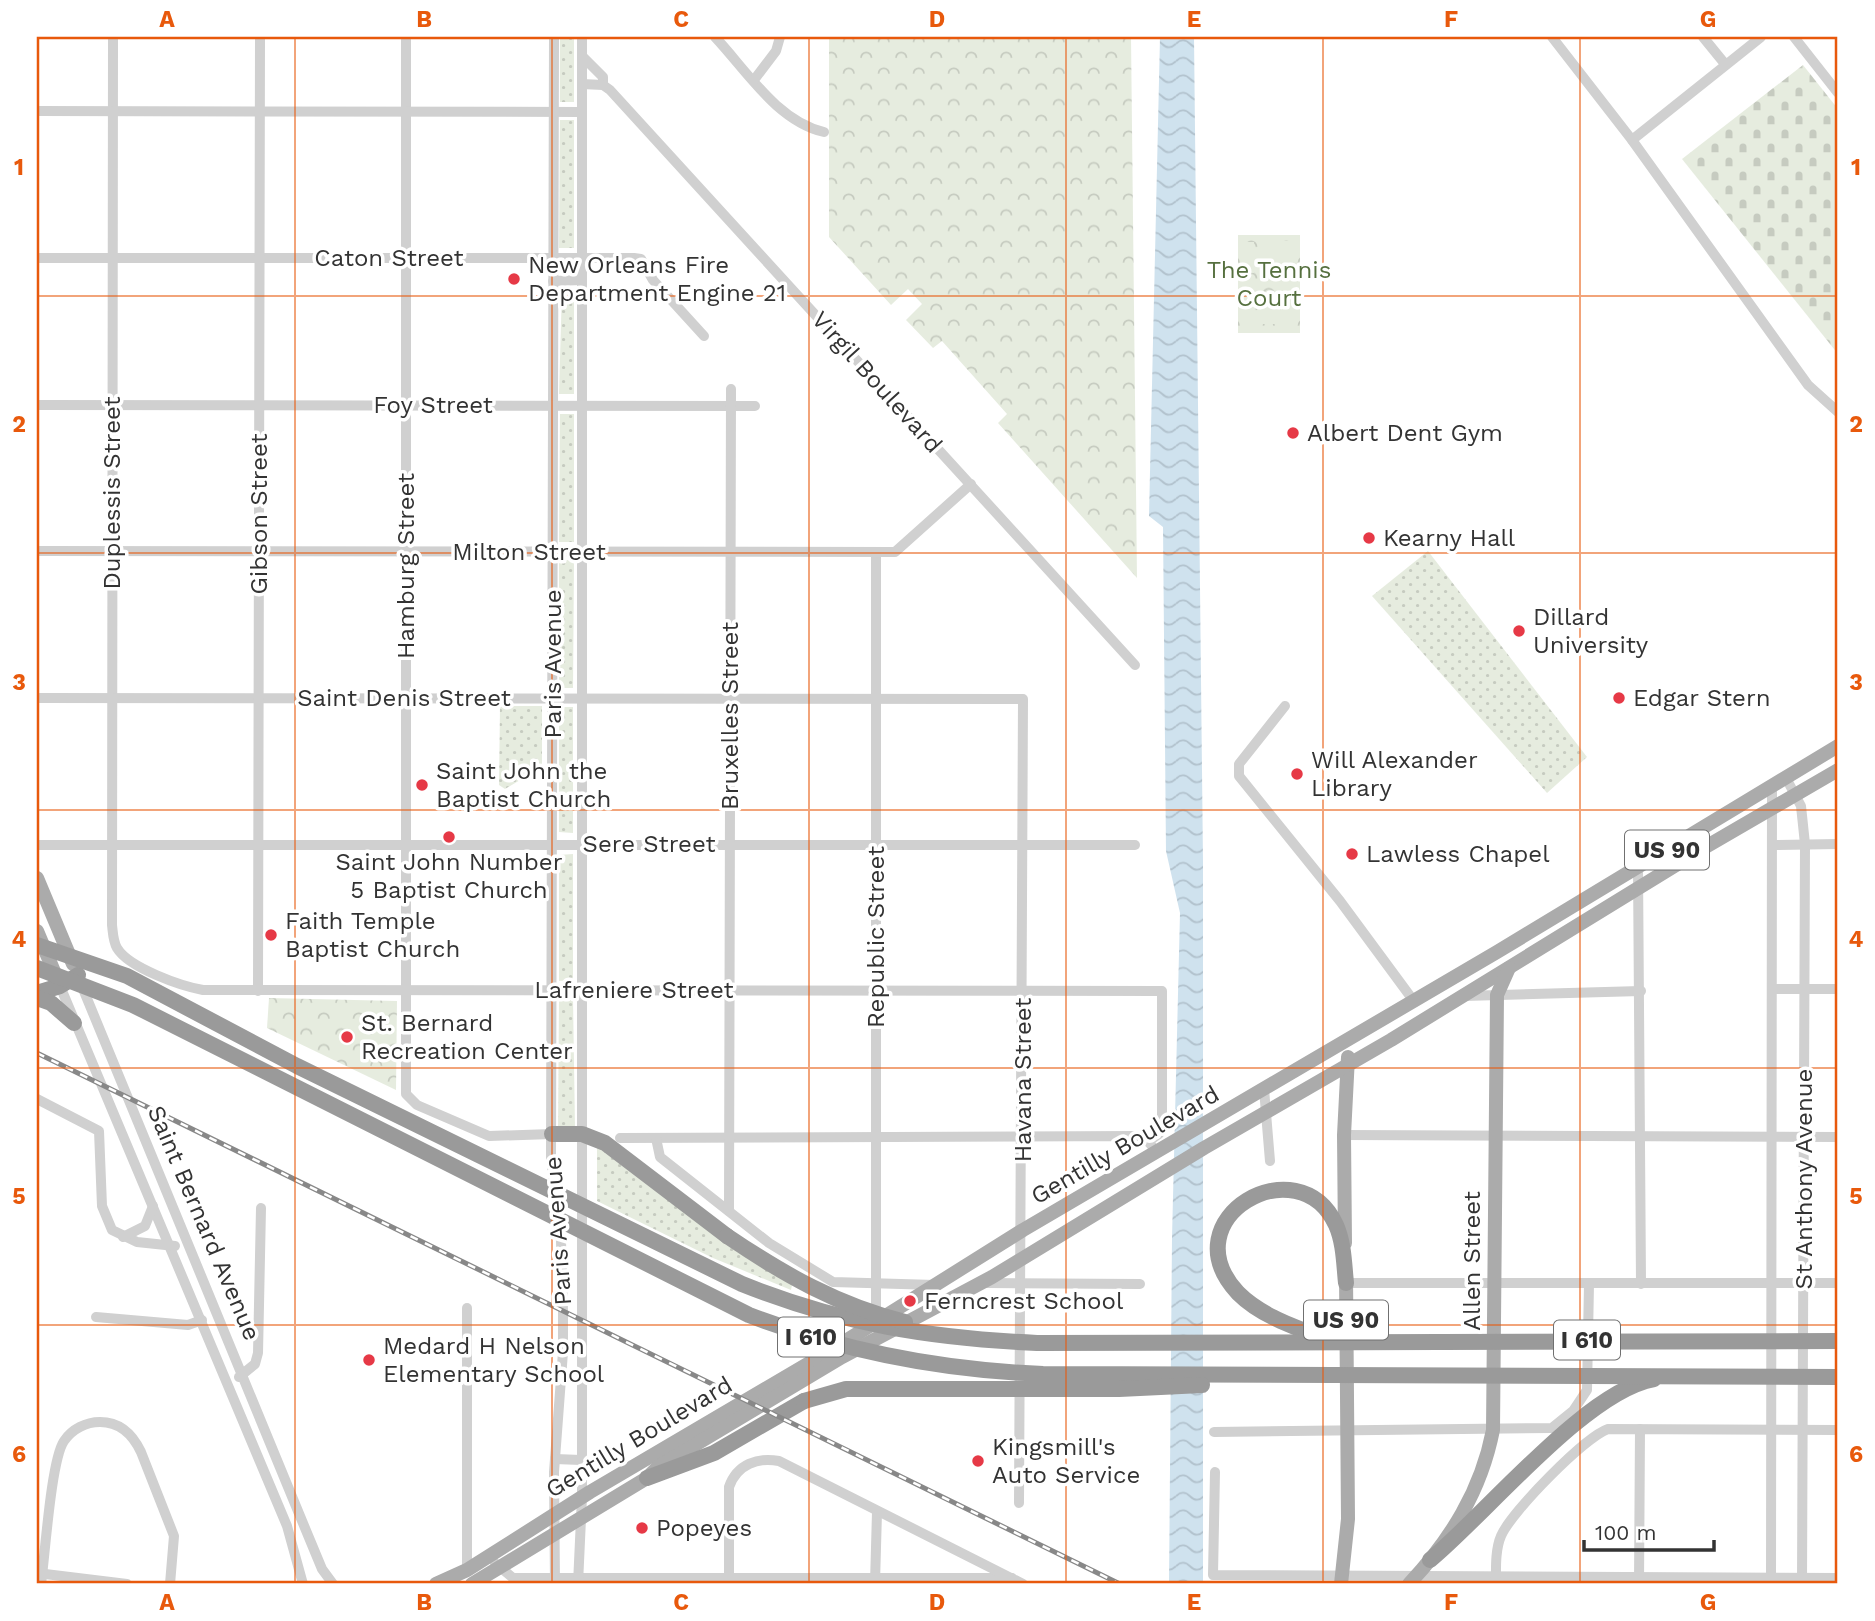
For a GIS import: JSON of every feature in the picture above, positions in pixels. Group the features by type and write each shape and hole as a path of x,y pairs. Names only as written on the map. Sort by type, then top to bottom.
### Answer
{"highway":[{"name":"I 610","path":"37,945 127,976 310,1072 741,1284 866,1325 975,1340 1335,1343 1838,1340"},
{"name":"I 610","path":"37,968 133,1005 700,1292 789,1330 884,1357 986,1371 1265,1376 1838,1377"},
{"path":"37,995 78,975"},
{"path":"37,995 74,1023"},
{"path":"552,1134 582,1135 611,1148 727,1236 794,1279 832,1298 896,1320 975,1340"},
{"path":"1335,1343 1270,1315 1238,1293 1229,1280 1219,1253 1220,1231 1233,1211 1252,1196 1290,1190 1315,1200 1335,1223 1341,1239 1346,1283"},
{"path":"647,1478 714,1453 804,1401 846,1389 1119,1389 1250,1383 1265,1376"},
{"path":"1430,1560 1613,1394 1639,1382 1665,1377"}],"main road":[{"name":"Gentilly Boulevard","path":"470,1577 490,1556 582,1497 938,1285 1023,1230 1159,1153 1838,746"},
{"name":"Gentilly Boulevard","path":"436,1584 499,1569 647,1478 658,1467 842,1357 981,1283 1838,770"},
{"name":"Saint Bernard Avenue","path":"37,878 78,975"},
{"name":"Saint Bernard Avenue","path":"37,931 60,986"},
{"name":"Allen Street","path":"1413,1581 1441,1546 1476,1491 1493,1430 1497,995 1510,967"},
{"name":"US 90","path":"1342,1580 1348,1519 1344,1135 1346,1064 1351,1048 1362,1032"}],"street":[{"name":"Duplessis Street","path":"113,37 112,925 117,948"},
{"name":"Gibson Street","path":"258,990 260,37"},
{"name":"Hamburg Street","path":"406,37 406,1094 417,1105 489,1136 552,1134"},
{"name":"Paris Avenue","path":"554,37 552,1182 561,1241 563,1311 553,1515 555,1581"},
{"name":"Paris Avenue","path":"578,1581 582,1518 582,37"},
{"path":"715,37 790,118 808,128 824,132"},
{"path":"754,80 776,51 780,37"},
{"path":"1552,37 1632,140 1800,374 1815,393 1838,412"},
{"path":"1703,37 1725,64"},
{"path":"1632,140 1761,37"},
{"path":"1794,37 1838,93"},
{"path":"1802,37 1804,49"},
{"name":"Virgil Boulevard","path":"582,56 603,77 603,85 1135,665"},
{"path":"582,84 603,85"},
{"path":"37,111 582,112"},
{"name":"Caton Street","path":"37,258 641,259 653,279 704,336"},
{"path":"553,281 582,281"},
{"name":"Bruxelles Street","path":"729,1210 731,389"},
{"name":"Foy Street","path":"37,405 755,406"},
{"name":"Milton Street","path":"37,551 895,552 971,484"},
{"name":"Republic Street","path":"876,552 876,1322"},
{"name":"Saint Denis Street","path":"37,698 1023,699"},
{"name":"Havana Street","path":"1019,1503 1023,1258 1023,699"},
{"path":"1285,706 1239,764 1239,776 1340,901 1413,1000"},
{"name":"St Anthony Avenue","path":"1786,778 1797,794 1805,844 1802,1581"},
{"name":"St Anthony Avenue","path":"1771,1581 1774,1137 1772,786"},
{"path":"1772,845 1838,844"},
{"name":"Sere Street","path":"37,845 1135,845"},
{"path":"1638,868 1641,992 1641,1284"},
{"name":"Lafreniere Street","path":"117,948 125,957 180,985 203,990 1162,991 1163,1121 1159,1134 1149,1141"},
{"name":"Saint Bernard Avenue","path":"78,975 310,1542 333,1584"},
{"name":"Saint Bernard Avenue","path":"60,986 172,1247 287,1527 303,1584"},
{"path":"1773,989 1838,989"},
{"path":"1464,996 1641,992"},
{"path":"1264,1089 1270,1161"},
{"path":"37,1099 99,1132 104,1217 111,1230 122,1238 172,1247 188,1243"},
{"path":"1344,1135 1838,1137"},
{"path":"620,1138 1138,1136 1149,1141 1159,1153"},
{"path":"656,1138 660,1157 798,1263 833,1282 938,1285"},
{"path":"122,1238 145,1226 153,1206"},
{"path":"227,1382 243,1375 255,1364 258,1353 261,1208"},
{"path":"981,1283 1140,1284"},
{"path":"1346,1283 1838,1283"},
{"path":"1213,1432 1552,1428 1583,1399 1587,1390 1589,1284"},
{"path":"467,1308 470,1577"},
{"path":"96,1317 188,1325 202,1320"},
{"path":"127,1584 40,1577 59,1451 66,1438 80,1427 105,1422 122,1428 135,1440 174,1536 170,1584"},
{"path":"557,1424 581,1425"},
{"path":"1496,1581 1498,1548 1509,1522 1587,1440 1608,1429 1838,1430"},
{"path":"1639,1581 1640,1429"},
{"path":"555,1459 581,1460"},
{"path":"729,1581 729,1496 732,1479 743,1468 758,1460 779,1461 1020,1583"},
{"path":"1214,1472 1213,1575 1413,1581 1802,1581 1838,1578"},
{"path":"875,1581 877,1512"},
{"path":"490,1556 499,1569 513,1578 555,1581 1020,1583"}],"green space":[{"path":"560,37 574,37 574,102 560,102"},
{"path":"829,37 1131,37 1137,578 998,423 1007,414 942,341 933,348 906,320 922,304 908,289 891,305 829,237"},
{"path":"1803,65 1838,109 1838,354 1682,159"},
{"path":"560,120 574,120 574,248 559,248"},
{"name":"The Tennis Court","path":"1238,235 1300,235 1300,333 1238,333"},
{"path":"1260,241 1275,241 1275,272 1260,272"},
{"path":"1280,241 1295,241 1295,272 1280,272"},
{"path":"1240,242 1254,242 1254,273 1240,272"},
{"path":"562,288 574,291 574,394 559,394"},
{"path":"1240,293 1254,293 1254,324 1240,324"},
{"path":"1261,293 1275,293 1275,324 1261,324"},
{"path":"1281,293 1296,293 1296,324 1281,324"},
{"path":"560,414 574,414 574,542 559,542"},
{"path":"1428,551 1587,757 1547,793 1372,596"},
{"path":"559,560 574,560 573,688 559,688"},
{"path":"500,706 542,706 542,767 505,789 499,785"},
{"path":"559,707 573,707 573,833 559,832"},
{"path":"573,854 573,980 559,981 559,855"},
{"path":"269,998 397,1001 396,1090 267,1028"},
{"path":"559,1000 573,1000 575,1128 558,1128"},
{"path":"597,1146 792,1285 791,1290 713,1258 597,1201"}],"water":[{"path":"1160,37 1194,37 1203,862 1203,1584 1169,1584 1172,1238 1180,913 1166,851 1163,527 1149,516"}],"railway":[{"path":"37,1053 1120,1584"}],"place":[{"name":"New Orleans Fire Department Engine 21","path":"514,279"},
{"name":"Albert Dent Gym","path":"1293,433"},
{"name":"Kearny Hall","path":"1369,538"},
{"name":"Dillard University","path":"1519,631"},
{"name":"Edgar Stern","path":"1619,698"},
{"name":"Will Alexander Library","path":"1297,774"},
{"name":"Saint John the Baptist Church","path":"422,785"},
{"name":"Saint John Number 5 Baptist Church","path":"449,837"},
{"name":"Lawless Chapel","path":"1352,854"},
{"name":"Faith Temple Baptist Church","path":"271,935"},
{"name":"St. Bernard Recreation Center","path":"347,1037"},
{"name":"Ferncrest School","path":"910,1301"},
{"name":"Medard H Nelson Elementary School","path":"369,1360"},
{"name":"Kingsmill's Auto Service","path":"978,1461"},
{"name":"Popeyes","path":"642,1528"}]}
